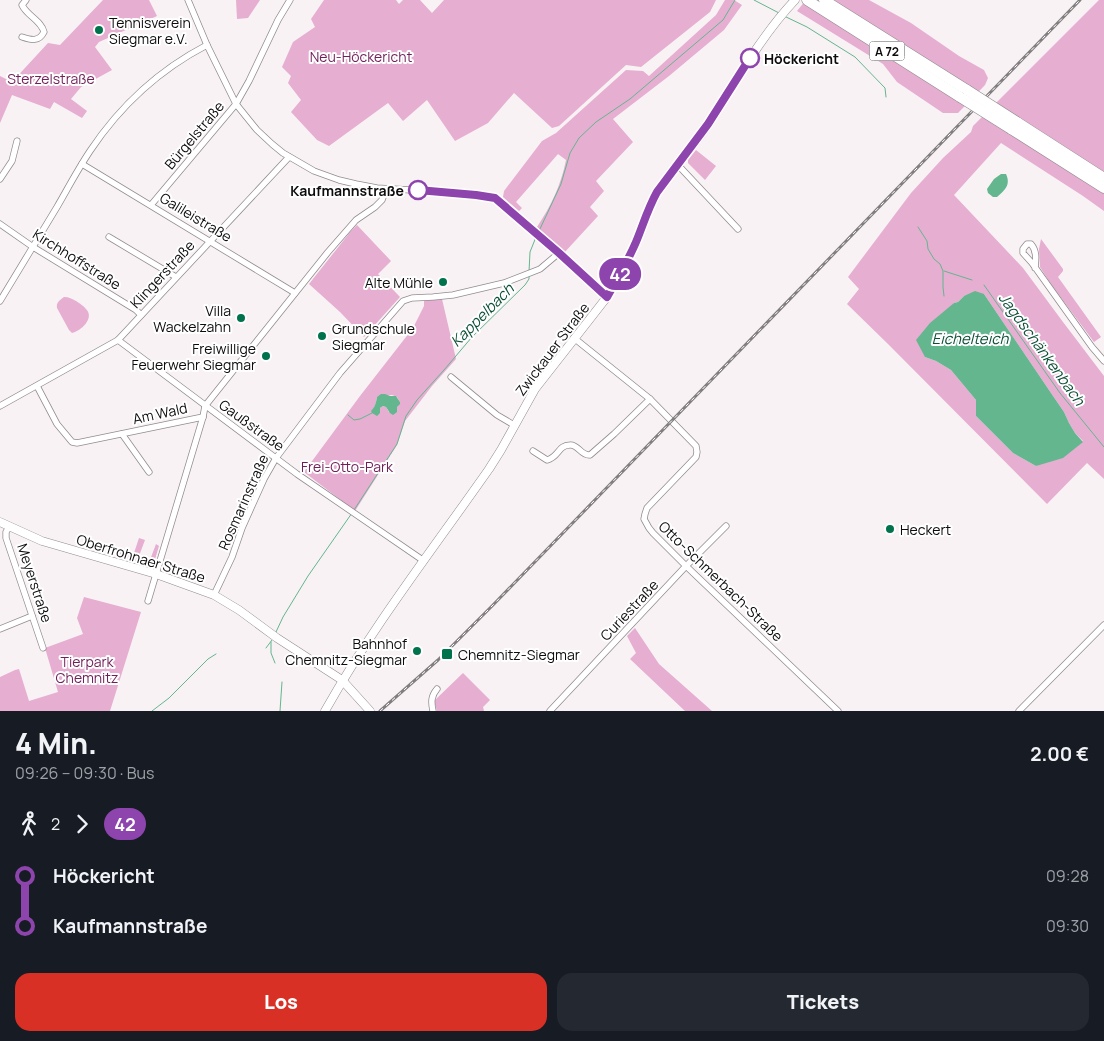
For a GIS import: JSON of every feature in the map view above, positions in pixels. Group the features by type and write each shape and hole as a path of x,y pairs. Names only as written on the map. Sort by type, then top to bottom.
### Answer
{"highway":[{"name":"A 72","path":"824,0 964,94"},
{"name":"A 72","path":"811,2 1104,178"},
{"name":"A 72","path":"1014,125 1104,188"}],"main road":[{"name":"Zwickauer Straße","path":"325,711 342,680 368,641 501,450 535,389 607,297 636,243 654,196 708,124 762,40 795,0"},
{"name":"Oberfrohnaer Straße","path":"0,522 42,540 156,574 214,595 342,680 370,711"}],"street":[{"path":"22,37 31,40 36,39 44,32 43,26 24,9 22,4 26,0"},
{"path":"188,0 207,45 236,104 258,132 288,157 314,171 356,184 386,189 495,198 607,297"},
{"name":"Bürgelstraße","path":"151,205 236,104 290,0"},
{"path":"0,301 82,164 109,125 131,100 170,66 207,45"},
{"path":"0,179 12,161 17,141"},
{"name":"Klingerstraße","path":"0,406 118,340 288,157"},
{"name":"Galileistraße","path":"82,164 296,293"},
{"path":"677,164 738,229"},
{"path":"148,601 205,406 328,252 356,220 382,200 386,189"},
{"name":"Kirchhoffstraße","path":"0,224 141,315"},
{"path":"109,237 176,277"},
{"name":"Rosmarinstraße","path":"214,595 232,557 242,528 276,458 340,373 403,301 412,298 452,295 504,283 540,269 559,253"},
{"path":"1036,268 1104,361"},
{"name":"Otto-Schmerbach-Straße","path":"574,338 650,399 697,448 696,457 650,504 644,518 649,528 686,566 838,711"},
{"name":"Gaußstraße","path":"118,340 300,476 424,561"},
{"path":"451,377 497,415 514,425"},
{"name":"Am Wald","path":"36,386 57,424 69,441 77,443 203,416"},
{"path":"533,451 547,460 556,456 562,447 573,445 584,455 590,455 650,399"},
{"name":"Am Wald","path":"122,434 149,472"},
{"name":"Meyerstraße","path":"9,526 6,538 44,648"},
{"name":"Curiestraße","path":"550,711 726,526"},
{"path":"0,629 32,616"},
{"path":"1019,711 1104,625"},
{"path":"433,711 431,701 437,689"}],"green space":[{"name":"Sterzelstraße","path":"103,0 149,0 157,16 99,42 95,47 112,70 81,87 71,99 87,111 82,118 54,102 50,109 12,95 0,123 0,76 12,82 48,43 60,45"},
{"path":"236,0 260,0 248,18 237,19"},
{"name":"Neu-Höckericht","path":"324,0 396,0 399,4 403,0 420,0 432,13 444,0 716,0 710,12 641,67 626,65 559,126 552,128 514,93 488,123 455,141 427,100 403,121 388,103 329,146 317,140 291,112 301,100 288,83 291,76 282,67 293,42 315,27 311,19"},
{"path":"725,0 734,0 742,5 724,30 613,119 633,142 596,181 604,191 590,207 598,216 564,253 537,227 555,195 566,160 558,154 516,202 522,208 519,211 503,197 504,191 542,141 556,133 626,70 643,71 649,76 716,15"},
{"path":"806,0 869,0 911,23 959,56 984,70 988,78 985,85 958,113 943,113 897,82 883,64 797,11"},
{"path":"1099,0 1104,0 1104,211 1001,143 954,195 1023,268 1104,376 1104,479 1087,463 1047,504 847,304 859,289 848,277 911,193 943,158 971,132 973,126","holes":["984,294 1064,412 1075,433 1083,441 1036,466 1013,453 976,416 976,400 951,370 925,357 954,303 964,296"]},
{"path":"696,150 716,166 705,180 688,163 688,160"},
{"path":"357,225 391,261 378,274 400,297 364,337 309,284"},
{"path":"1041,239 1063,269 1058,277 1101,337 1094,342 1040,267 1039,249"},
{"path":"64,297 76,301 84,307 89,316 86,324 72,333 57,308 58,303"},
{"name":"Frei-Otto-Park","path":"442,299 456,359 405,421 397,445 355,511 304,472 413,328 424,306 424,300","holes":["392,395 397,397 400,402 397,411 389,412 383,406 380,408 379,414 372,411 377,397"]},
{"path":"139,538 145,540 139,556 150,560 156,544 159,546 153,566 115,555 116,550 133,556"},
{"name":"Tierpark Chemnitz","path":"84,597 141,612 110,711 0,711 0,677 15,670 19,669 29,701 58,692 45,648 83,634 77,618"},
{"path":"635,628 659,664 712,711 685,711 630,659 636,653 627,636"},
{"path":"463,673 490,700 483,707 484,711 437,711 434,701"}],"water":[{"path":"1001,174 1006,174 1008,181 1005,190 997,197 993,197 988,193 987,189 994,179"},
{"name":"Eichelteich","path":"975,291 984,294 1064,412 1075,433 1083,442 1063,458 1036,466 1013,453 976,416 976,400 951,370 925,357 916,340 930,323 954,303"},
{"path":"381,394 396,396 400,402 397,412 393,415 383,406 380,408 380,413 377,416 372,413 371,411 377,397"}],"waterway":[{"name":"Kappelbach","path":"539,231 561,184 570,153 579,138 596,122 630,99 723,20 735,0"},
{"path":"754,0 779,13"},
{"path":"784,16 807,27 855,57 885,88 886,97"},
{"path":"918,227 927,241 928,249 943,271 944,296"},
{"name":"Kappelbach","path":"529,272 530,252 536,237"},
{"name":"Jagdschänkenbach","path":"944,271 972,280"},
{"name":"Kappelbach","path":"354,510 397,444 406,416 417,400 472,337 525,285 529,276"},
{"name":"Jagdschänkenbach","path":"984,285 1060,393 1104,447"},
{"path":"348,415 354,420 372,413"},
{"name":"Kappelbach","path":"276,632 308,576 352,513"},
{"name":"Kappelbach","path":"266,648 272,640"},
{"path":"271,642 271,653 275,663"},
{"path":"152,711 169,698 208,659 216,654"},
{"path":"280,711 282,682"}],"railway":[{"path":"380,711 438,660 493,605 1080,0"}],"bus line":[{"name":"42","path":"418,190 495,198 607,297 636,243 657,192 708,124 750,58"}],"place":[{"name":"Tennisverein Siegmar e.V.","path":"99,30"},
{"name":"Höckericht","path":"750,58"},
{"name":"Kaufmannstraße","path":"418,190"},
{"name":"Alte Mühle","path":"443,282"},
{"name":"Villa Wackelzahn","path":"241,318"},
{"name":"Grundschule Siegmar","path":"322,336"},
{"name":"Freiwillige Feuerwehr Siegmar","path":"266,356"},
{"name":"Heckert","path":"890,529"},
{"name":"Bahnhof Chemnitz-Siegmar","path":"417,651"},
{"name":"Chemnitz-Siegmar","path":"447,654"}]}
